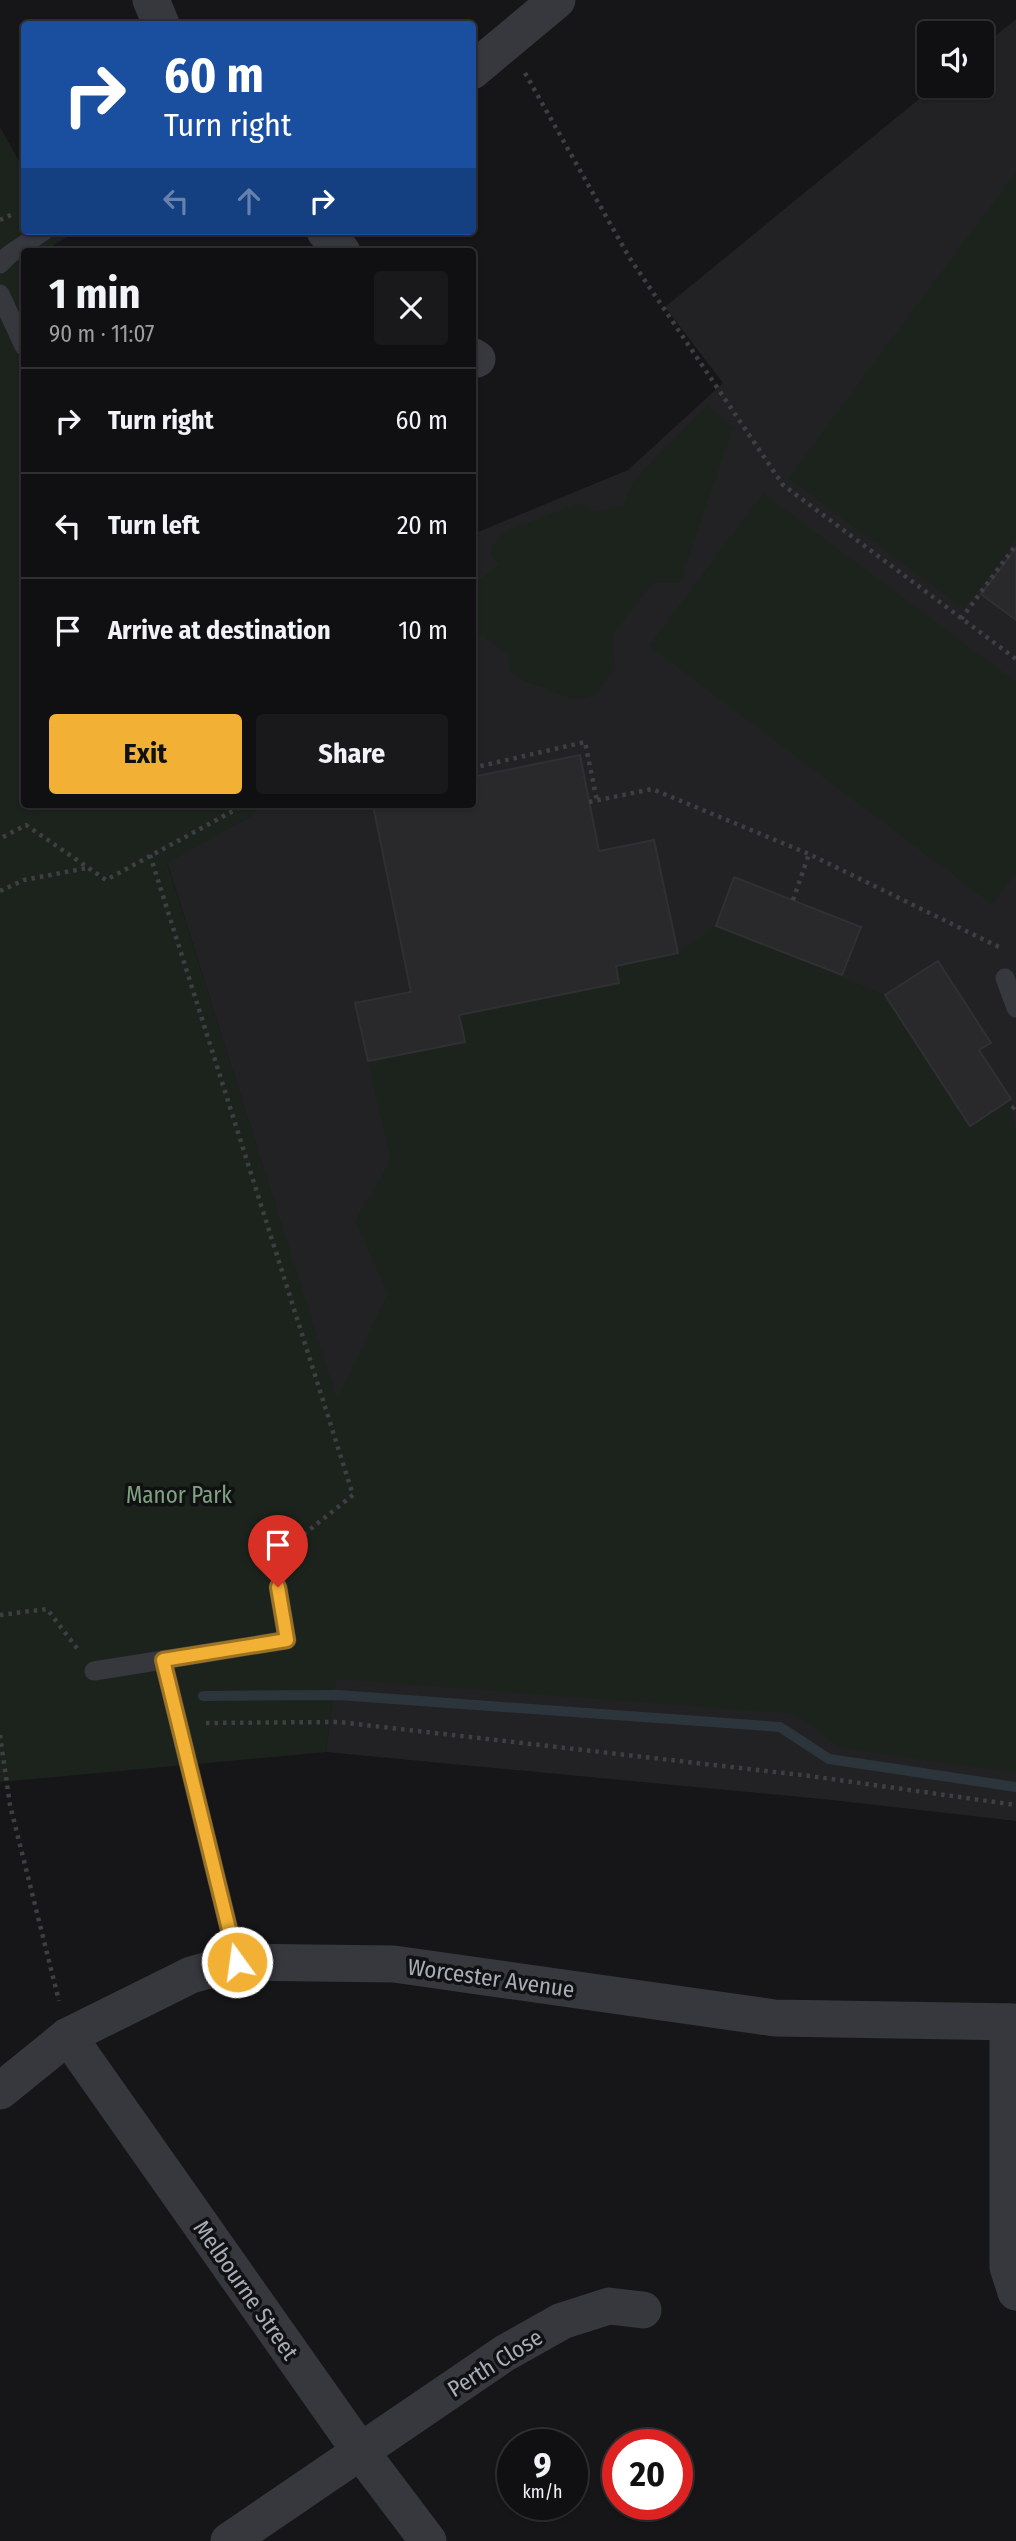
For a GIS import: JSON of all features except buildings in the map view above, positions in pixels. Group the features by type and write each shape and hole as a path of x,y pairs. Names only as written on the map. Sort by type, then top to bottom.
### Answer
{"street":[{"path":"151,0 160,21"},
{"path":"476,68 557,0"},
{"name":"Worcester Avenue","path":"0,2091 68,2036 191,1975 237,1962 394,1964 775,2018 1012,2022"},
{"path":"1012,2022 1008,2267 1016,2292"},
{"name":"Melbourne Street","path":"68,2036 360,2451 428,2541"},
{"name":"Perth Close","path":"229,2541 505,2353 562,2321 610,2306 643,2310"}],"lane":[{"path":"0,264 38,235"},
{"path":"0,294 21,340"},
{"path":"1005,978 1016,1008"},
{"path":"94,1671 287,1640 278,1587"},
{"path":"163,1660 237,1962"}],"path":[{"path":"507,42 629,257 783,485 1016,659"},
{"path":"961,619 1016,545"},
{"path":"476,767 585,742 597,801"},
{"path":"589,802 652,789 809,854 1002,949"},
{"path":"3,837 26,825 106,880 238,808"},
{"path":"793,900 809,854"},
{"path":"150,855 353,1495 293,1544 278,1587"},
{"path":"0,891 24,880 88,868"},
{"path":"0,1615 47,1609 94,1671"},
{"path":"177,1721 339,1722 810,1776 1016,1805"},
{"path":"0,1735 10,1805 68,2036"}],"shaded area":[{"path":"1016,19 1016,1821 832,1800 326,1752 361,1478 167,862 251,816 256,808 476,808 476,533 628,470 723,383 665,307 920,98 994,98 994,37"}],"green space":[{"name":"Manor Park","path":"0,127 21,165 21,235 70,235 49,248 21,248 21,808 256,808 251,816 167,863 337,1399 388,1294 355,1221 391,1160 368,1061 464,1042 459,1015 619,983 616,966 678,953 716,926 885,995 970,1126 1011,1099 1016,1133 1016,1773 841,1748 795,1714 336,1679 326,1752 0,1782"},
{"path":"1016,172 1016,540 964,609 788,478"},
{"path":"707,405 733,428 680,583 653,583 613,634 615,668 595,695 575,700 520,679 511,672 508,654 476,631 476,587 482,578 499,566 491,552 500,533 581,503 595,512 624,506 634,480"},
{"path":"763,493 1016,682 1016,873 992,904 649,646"}],"waterway":[{"path":"203,1696 338,1695 780,1727 829,1759 1016,1787"}],"route":[{"path":"237,1962 163,1660 287,1640 278,1587"}]}
